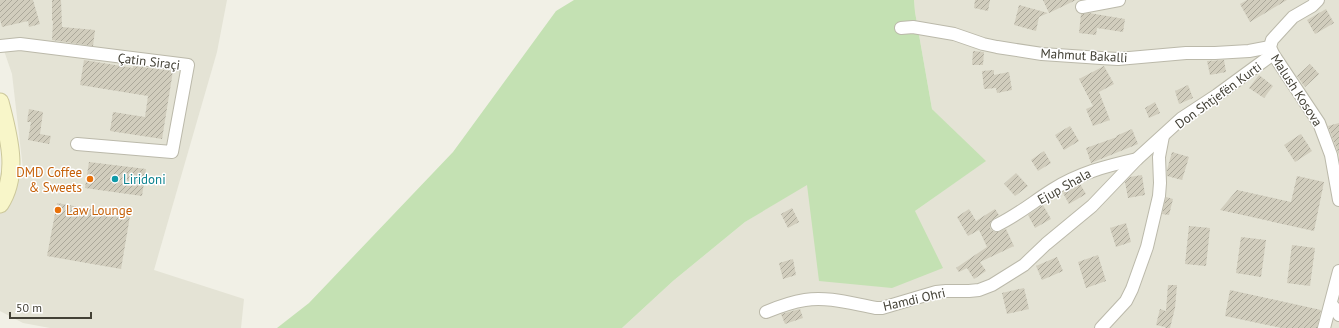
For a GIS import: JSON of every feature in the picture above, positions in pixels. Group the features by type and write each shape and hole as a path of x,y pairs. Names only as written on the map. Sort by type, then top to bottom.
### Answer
{"street":[{"path":"1082,7 1119,0"},
{"name":"Malush Kosova","path":"1318,0 1312,6 1293,17 1272,40 1271,51 1319,123 1331,154 1339,200"},
{"name":"Mahmut Bakalli","path":"901,28 913,28 947,33 997,47 1042,54 1101,58 1138,58 1186,53 1271,51"},
{"name":"Çatin Siraçi","path":"0,46 20,44 188,66 172,152 77,144"},
{"name":"Don Shtjefën Kurti","path":"1137,160 1182,118 1217,95 1271,51"},
{"path":"0,102 11,159 11,173 4,198 0,204"},
{"name":"Don Shtjefën Kurti","path":"1101,328 1126,301 1132,289 1147,247 1159,196 1159,157 1163,136"},
{"name":"Ejup Shala","path":"997,225 1013,217 1053,189 1078,176 1096,168 1137,160"},
{"name":"Hamdi Ohri","path":"766,312 804,300 813,299 833,300 882,308 946,290 969,291 992,286 1031,259 1046,244 1092,206 1137,160"},
{"path":"1324,328 1339,271"},
{"path":"1330,304 1339,315"}],"shaded area":[{"path":"0,0 227,0 217,52 154,270 244,299 241,328 50,328 23,323 0,311 0,200 23,169 12,74 0,39"},
{"path":"914,0 1339,0 1339,328 622,328 673,281 745,222 807,184 915,211 985,161 932,109"}],"green space":[{"path":"574,0 914,0 932,109 986,161 915,211 943,268 892,288 819,281 807,185 745,222 673,281 622,328 277,328 309,303 453,152 556,11"}],"building":[{"path":"0,0 33,0 40,24 29,27 28,21 2,27 0,19"},
{"path":"52,0 61,0 62,27 95,30 93,46 52,40"},
{"path":"975,0 990,0 988,11 974,8"},
{"path":"1043,0 1076,0 1049,13"},
{"path":"1247,0 1287,0 1250,22 1240,4"},
{"path":"1019,5 1048,13 1039,17 1036,31 1014,25"},
{"path":"1326,9 1334,23 1315,34 1307,20"},
{"path":"1089,13 1125,19 1123,32 1097,28 1096,35 1079,33 1081,14"},
{"path":"973,51 984,52 983,65 972,65"},
{"path":"84,60 133,68 133,66 173,71 162,139 110,131 113,112 145,117 148,96 80,85"},
{"path":"1224,60 1226,72 1210,75 1207,61"},
{"path":"1310,64 1319,74 1305,87 1297,76"},
{"path":"1104,66 1114,84 1099,92 1110,120 1093,126 1086,109 1093,106 1079,79"},
{"path":"994,70 994,75 1009,72 1012,90 997,93 996,88 984,89 982,71"},
{"path":"1259,75 1273,86 1264,98 1249,88"},
{"path":"1188,85 1193,98 1179,104 1175,91"},
{"path":"1155,102 1160,113 1149,118 1145,108"},
{"path":"29,109 43,112 40,134 51,136 49,144 28,140 31,122 27,122"},
{"path":"1339,123 1339,155 1328,126"},
{"path":"1070,126 1079,141 1064,150 1055,135"},
{"path":"1132,129 1138,144 1091,163 1086,148 1117,137 1116,136"},
{"path":"1301,134 1312,151 1295,162 1284,145"},
{"path":"1044,151 1051,163 1038,171 1031,160"},
{"path":"1172,152 1189,157 1182,180 1167,176 1167,170"},
{"name":"Liridoni","path":"89,162 146,169 142,196 85,188"},
{"path":"1016,173 1028,186 1015,196 1004,184"},
{"path":"1142,175 1145,195 1128,198 1125,182 1130,177"},
{"path":"1297,176 1324,182 1314,231 1220,210 1237,190 1291,202"},
{"path":"1080,184 1086,194 1069,204 1063,193"},
{"path":"1166,197 1173,199 1169,215 1162,214"},
{"path":"57,203 130,216 121,269 47,256"},
{"path":"1043,205 1051,219 1035,228 1028,215"},
{"path":"792,208 799,222 788,228 781,214"},
{"path":"969,209 976,221 995,209 999,215 991,221 990,228 996,232 1006,229 1014,246 980,262 986,271 974,279 967,268 959,272 956,268 987,247 979,230 968,236 957,217"},
{"path":"1126,223 1131,242 1116,247 1110,228"},
{"path":"1189,226 1210,228 1206,266 1185,264"},
{"path":"1241,237 1266,240 1261,277 1236,273"},
{"path":"1292,245 1315,248 1310,286 1287,283"},
{"path":"1098,255 1106,281 1086,288 1078,262"},
{"path":"1057,257 1063,271 1042,280 1036,266"},
{"path":"793,259 796,275 783,279 779,263"},
{"path":"1168,285 1177,285 1175,308 1170,328 1165,328 1156,325 1160,309 1166,311"},
{"path":"1024,288 1029,309 1007,314 1002,293"},
{"path":"1230,290 1321,310 1317,328 1282,328 1225,316"},
{"path":"800,309 803,318 785,324 781,314"}],"place":[{"name":"DMD Coffee & Sweets","path":"90,179"},
{"name":"Liridoni","path":"115,179"},
{"name":"Law Lounge","path":"58,210"}]}
